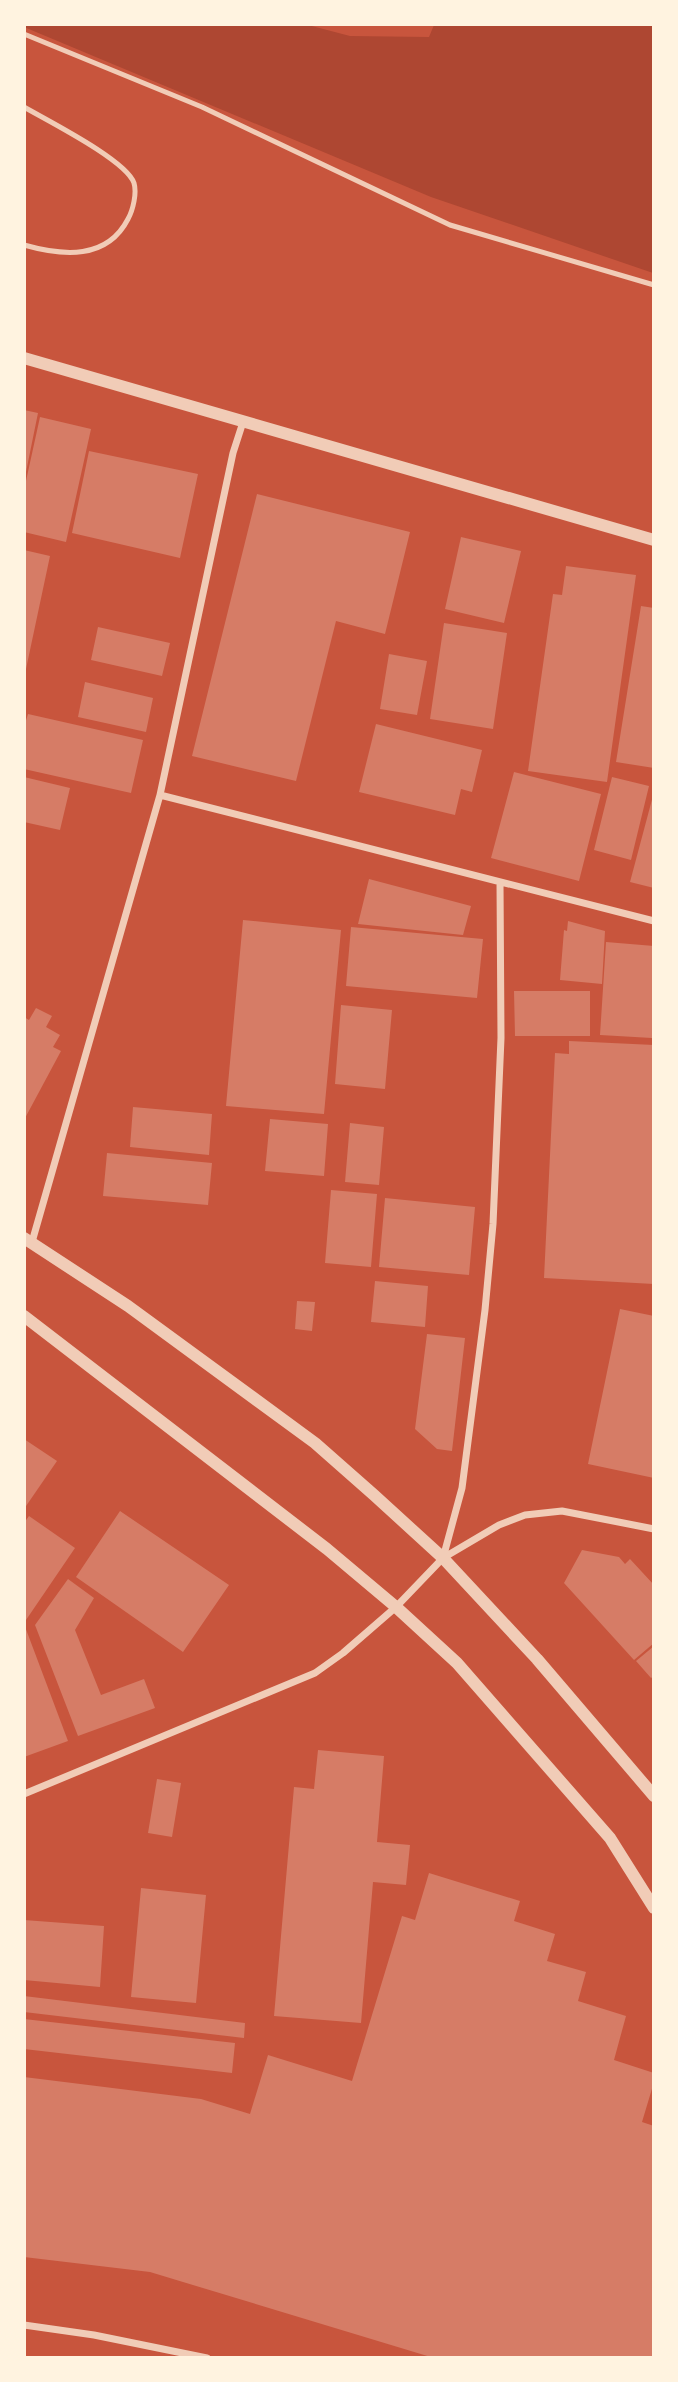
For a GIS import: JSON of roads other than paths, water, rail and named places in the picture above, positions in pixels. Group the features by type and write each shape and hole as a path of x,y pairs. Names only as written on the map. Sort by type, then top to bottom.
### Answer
{"street":[{"path":"24,358 653,540"},
{"path":"243,422 233,453 160,795 28,1240 128,1306 315,1443 443,1558 537,1659 653,1796"},
{"path":"160,795 653,921"},
{"path":"443,1558 462,1488 493,1224 501,1038 500,881"},
{"path":"24,1316 327,1549 396,1607 476,1683 610,1838 653,1908"},
{"path":"24,1794 315,1672 343,1653 396,1607 443,1558 499,1525 525,1515 562,1510 653,1529"},
{"path":"24,2325 94,2335 207,2357"}],"lane":[{"path":"24,34 201,107 450,225 653,285"},
{"path":"24,107 117,162 134,183 133,209 121,233 94,250 53,253 24,245"}]}
